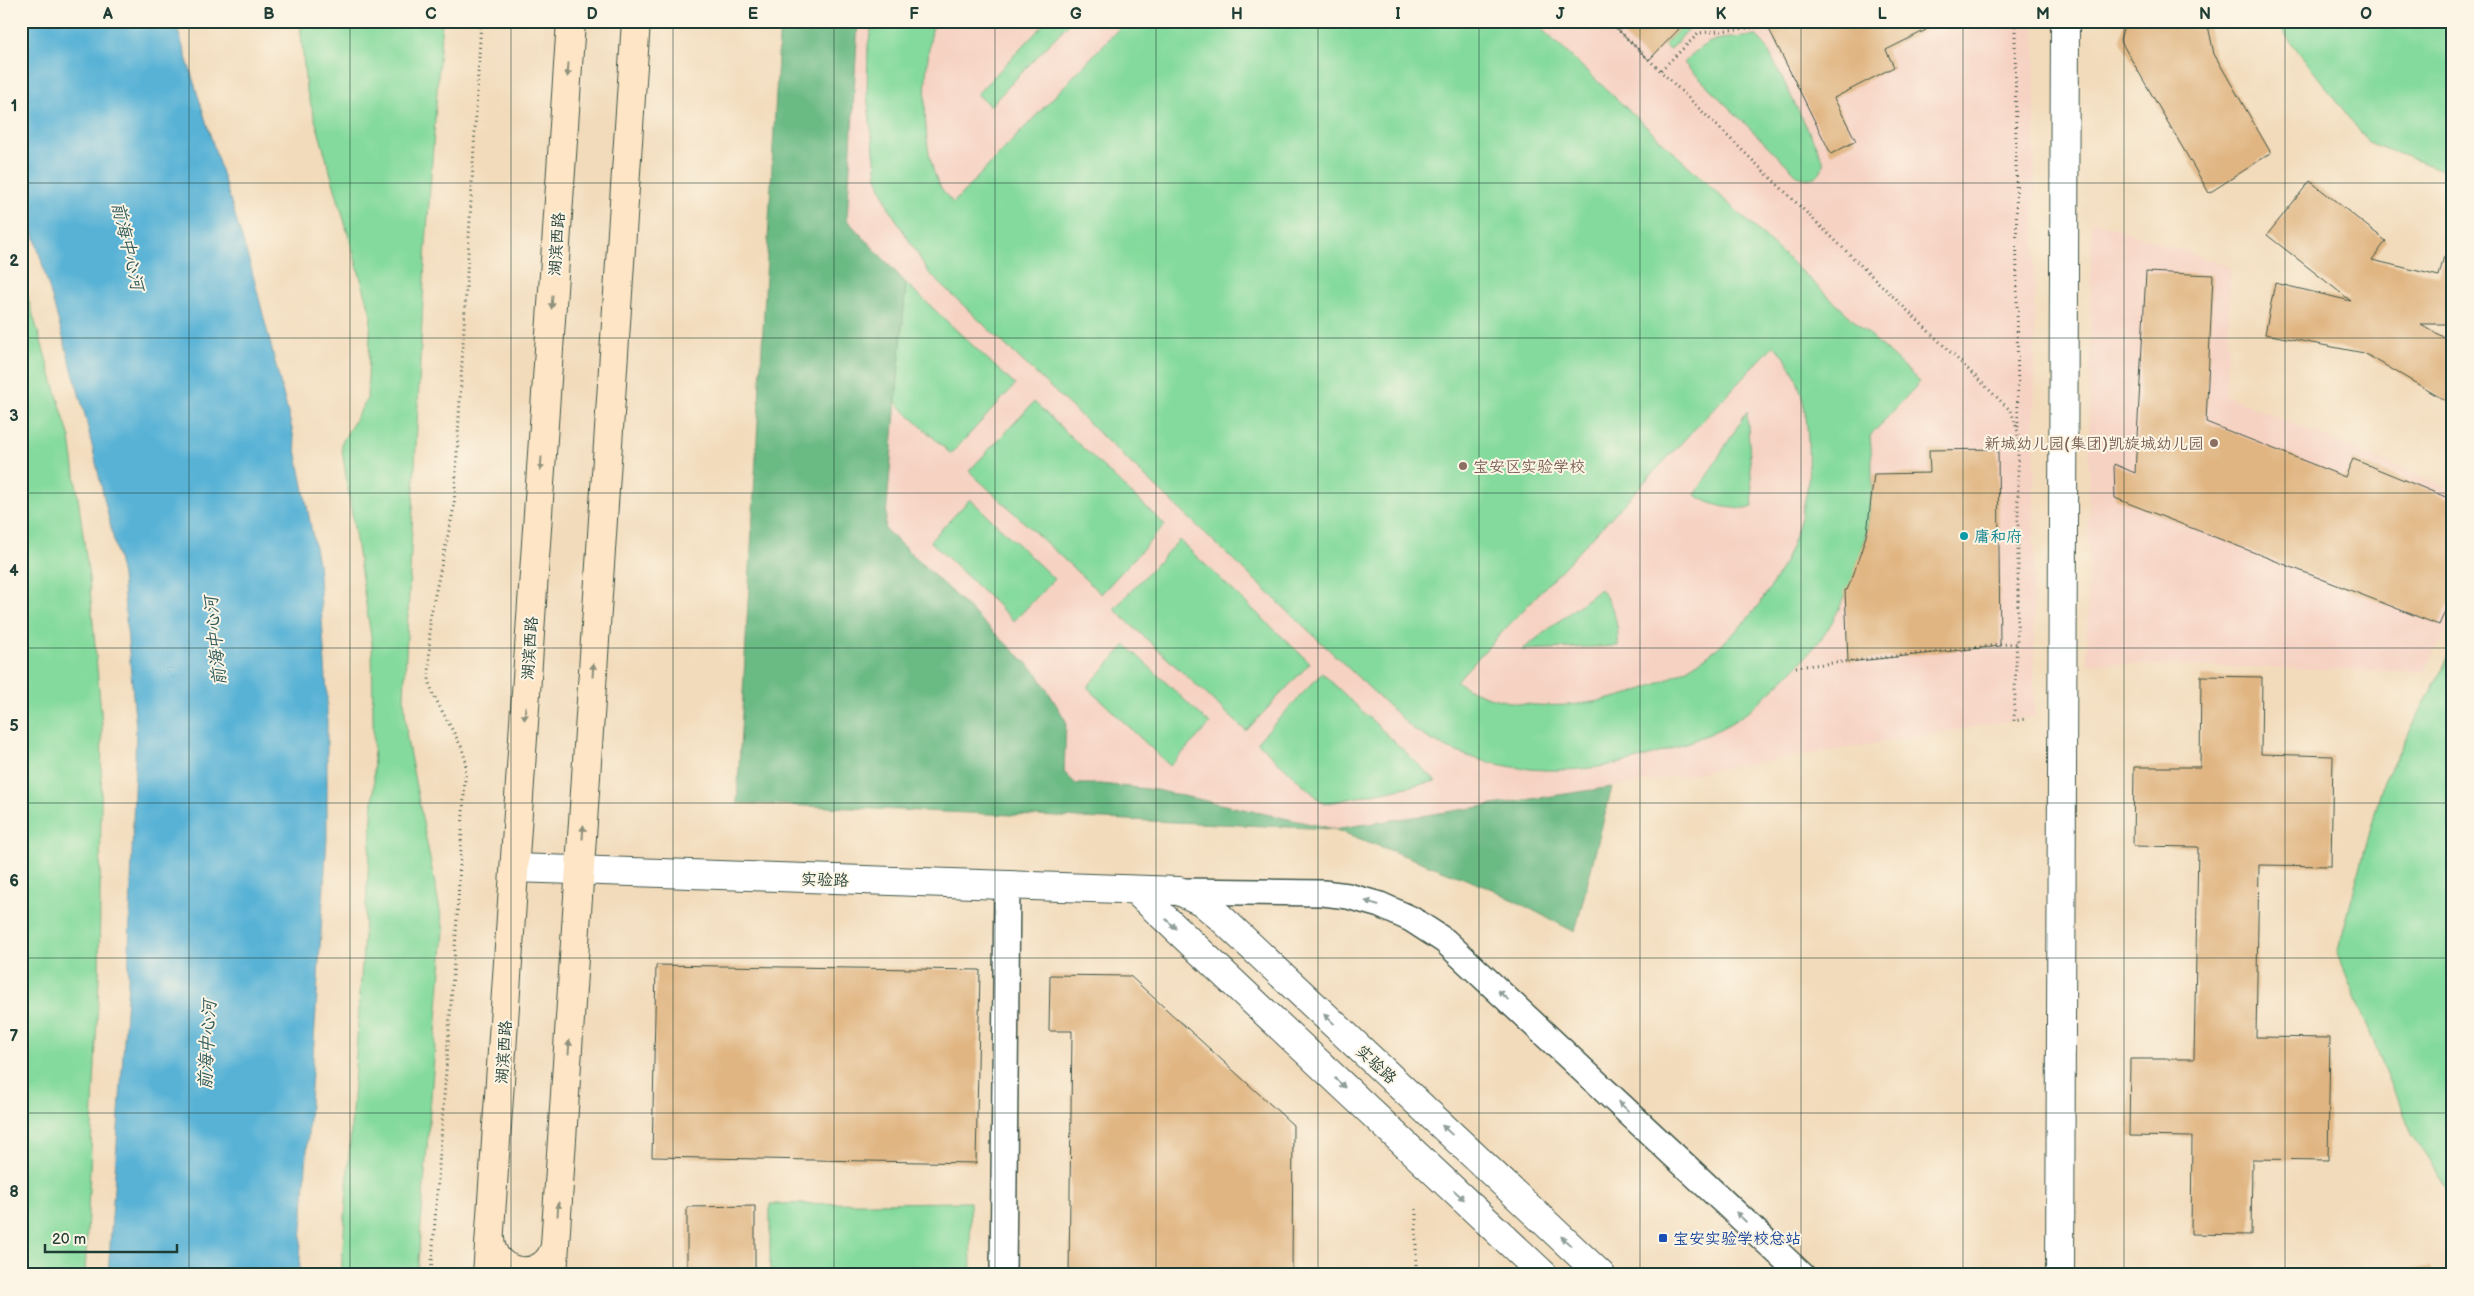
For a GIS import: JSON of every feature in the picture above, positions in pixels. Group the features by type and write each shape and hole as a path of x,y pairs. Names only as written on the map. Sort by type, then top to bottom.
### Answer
{"main road":[{"name":"湖滨西路","path":"488,1275 571,21"},
{"path":"553,1275 636,21"},
{"path":"490,1237 490,1247 494,1255 506,1268 518,1271 530,1271 546,1263 553,1254 555,1246"}],"street":[{"path":"2060,1275 2065,21"},
{"name":"实验路","path":"515,868 1178,891 1201,901 1220,917 1601,1275"},
{"path":"1136,891 1544,1275"}],"lane":[{"path":"1003,1275 1007,886"},
{"path":"1178,891 1323,893 1348,896 1380,905 1411,919 1445,941 1802,1275"}],"path":[{"path":"431,1275 456,934 466,762 462,748 433,694 429,680 430,618 454,507 481,21"},
{"path":"1609,21 2011,411 2018,432"},
{"path":"2014,720 2018,432 2015,21"},
{"path":"1660,70 1699,33 1767,26"},
{"path":"1796,666 2016,644"},
{"path":"1416,1200 1416,1275"}],"shaded area":[{"name":"宝安区实验学校","path":"858,21 2035,21 2034,717 1612,787 1334,829 1156,790 1101,784 1076,784 1064,772 1066,721 885,529 906,283 847,220"},
{"name":"新城幼儿园(集团)凯旋城幼儿园","path":"2091,220 2231,267 2226,396 2453,490 2453,619 2424,672 2087,663"}],"green space":[{"path":"300,21 442,21 425,258 404,697 407,740 444,931 417,1275 341,1275 374,786 372,643 341,444 367,399 371,314 306,88"},
{"path":"780,21 858,21 847,220 906,283 885,529 1037,673 1066,721 1064,772 1076,784 1101,784 1156,790 1334,829 737,803"},
{"path":"873,21 934,21 930,39 926,82 926,130 934,172 941,188 953,203 1126,21 1533,21 1920,382 1870,436 1872,485 1866,532 1861,554 1844,599 1828,629 1795,668 1749,711 1728,725 1707,735 1646,757 1612,765 1579,769 1545,770 1511,767 1478,759 1445,747 1414,730 929,273 889,208 877,177 867,95 868,45","holes":["1774,345 1783,355 1796,378 1804,404 1808,443 1806,495 1794,538 1776,578 1753,612 1724,642 1691,667 1653,685 1612,698 1568,705 1525,704 1495,699 1456,681"]},
{"path":"1047,21 1071,21 990,106 977,94"},
{"path":"1670,21 1703,21 1692,26 1669,50 1664,45 1679,29"},
{"path":"2275,21 2453,21 2453,174 2368,142"},
{"path":"1757,36 1766,46 1823,160 1821,170 1812,178 1798,176 1684,63 1701,47 1716,40"},
{"path":"21,275 70,438 89,578 102,724 99,979 85,1275 21,1275"},
{"path":"906,283 1015,385 951,454 896,403"},
{"path":"1034,402 1165,525 1101,594 969,471"},
{"path":"1747,411 1753,507 1730,508 1716,505 1695,495"},
{"path":"970,499 1054,579 1014,621 930,541"},
{"path":"1179,540 1310,663 1246,731 1114,609"},
{"path":"1600,589 1609,602 1615,616 1618,630 1618,646 1522,650"},
{"path":"1126,645 1210,724 1170,766 1087,687"},
{"path":"2453,648 2453,1199 2412,1134 2337,954 2383,783"},
{"path":"1322,673 1436,781 1324,804 1257,742"},
{"path":"1612,787 1575,932 1492,889 1334,829"},
{"path":"970,1202 971,1275 770,1275 770,1204"}],"water":[{"name":"前海中心河","path":"21,21 175,21 251,267 292,429 318,563 327,693 327,838 299,1275 108,1275 128,982 136,728 122,576 85,415 21,189"}],"building":[{"path":"1609,21 1670,21 1679,29 1649,60"},
{"path":"1765,21 1922,21 1926,30 1886,50 1894,67 1834,98 1856,141 1831,154"},
{"path":"2125,21 2207,21 2214,54 2271,153 2209,193 2120,40"},
{"path":"2310,181 2386,241 2372,260 2439,276 2444,256 2453,256 2453,324 2421,324 2453,343 2453,405 2364,353 2265,334 2275,283 2351,301 2267,235"},
{"path":"2146,272 2213,275 2206,422 2345,477 2353,459 2453,500 2453,593 2439,625 2115,498 2114,464 2135,473"},
{"name":"庸和府","path":"1998,449 2000,646 1848,662 1845,590 1847,590 1854,573 1867,533 1874,474 1930,473 1929,450"},
{"path":"2201,676 2262,677 2261,754 2333,756 2331,866 2259,865 2256,1037 2330,1038 2328,1160 2252,1159 2251,1235 2191,1234 2192,1137 2129,1136 2130,1059 2194,1059 2198,847 2133,846 2134,767 2200,767"},
{"path":"656,965 980,970 976,1163 652,1157"},
{"path":"1050,975 1130,976 1293,1125 1292,1275 1069,1275 1072,1031 1049,1031"},
{"path":"755,1206 755,1275 687,1275 687,1207"},
{"path":"2430,1268 2430,1275 2363,1275 2363,1269"}],"place":[{"name":"新城幼儿园(集团)凯旋城幼儿园","path":"2214,443"},
{"name":"宝安区实验学校","path":"1463,466"},
{"name":"庸和府","path":"1964,536"},
{"name":"宝安实验学校总站","path":"1663,1238"}]}
